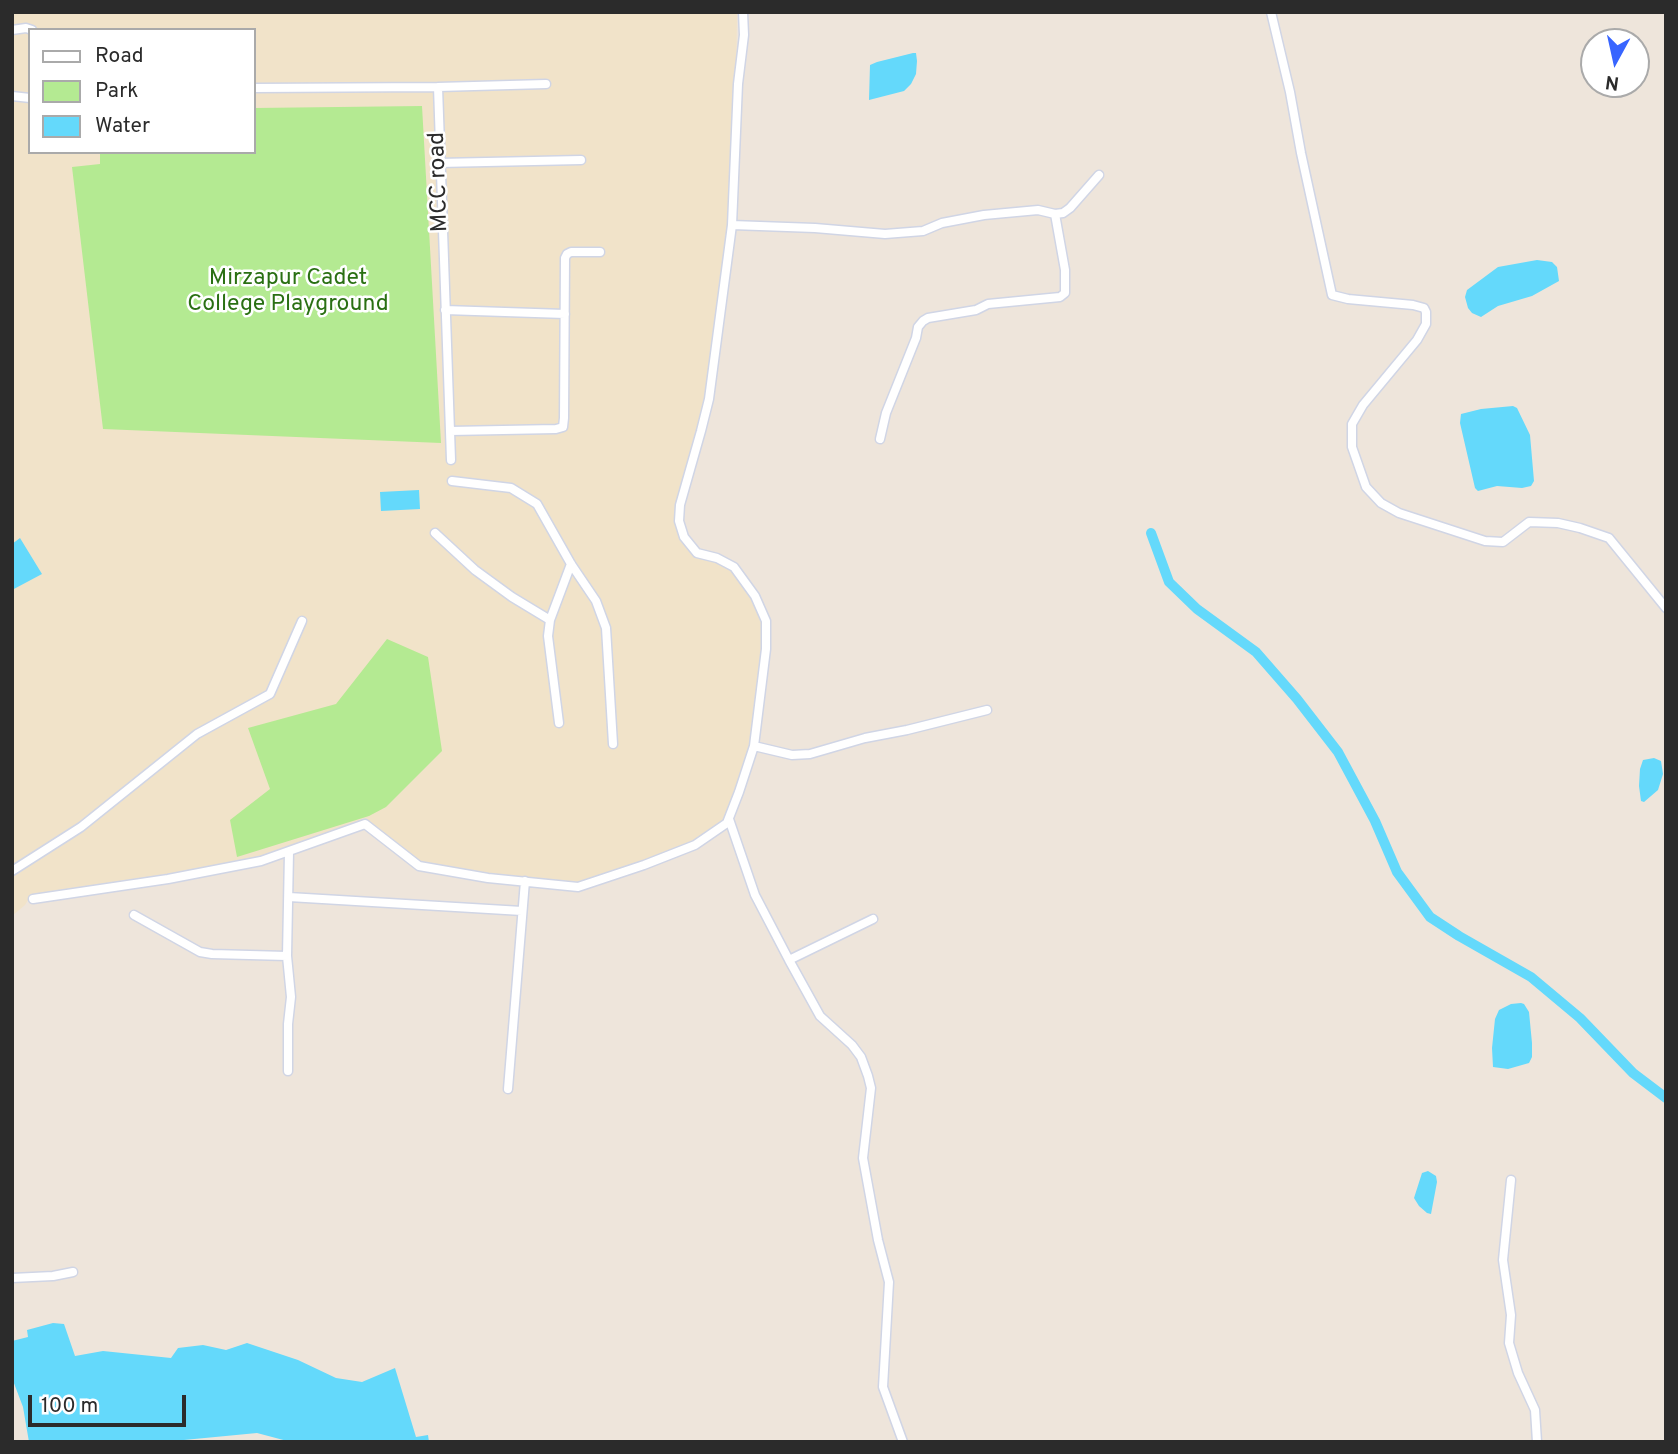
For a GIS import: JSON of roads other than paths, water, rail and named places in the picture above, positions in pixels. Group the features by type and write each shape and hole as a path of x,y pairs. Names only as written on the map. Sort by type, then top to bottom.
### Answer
{"street":[{"path":"33,898 168,879 261,861 365,824 419,866 488,878 578,887 695,845 727,823 754,746 766,649 766,621 755,596 734,567 697,552 684,537 679,521 680,505 709,399 732,225 738,84 744,35 743,12"},
{"path":"1270,12 1290,92 1332,295 1413,305 1424,308 1426,312 1426,324 1417,340 1363,405 1352,424 1352,447 1366,487 1381,503 1399,513 1485,541 1503,542 1529,522 1558,523 1609,538 1666,608"},
{"path":"256,89 438,88 546,84"},
{"name":"MCC road","path":"438,88 451,460"},
{"path":"439,163 582,160"},
{"path":"732,225 885,234 923,231 942,223 985,215 1038,210 1055,214 1070,208 1099,175"},
{"path":"880,439 886,413 918,327 923,321 976,310 988,304 1063,296 1065,270 1055,214"},
{"path":"450,431 563,427 565,258 571,252 600,252"},
{"path":"445,310 565,314"},
{"path":"452,481 511,488 537,504 571,564 596,601 606,628 612,744"},
{"path":"435,533 475,570 550,620"},
{"path":"559,723 548,636 550,620 571,564"},
{"path":"12,872 81,827 197,734 270,694 303,621"},
{"path":"754,746 792,755 810,754 865,738 987,710"},
{"path":"729,819 755,895 789,960 820,1016 852,1045 861,1057 871,1088 863,1158 878,1240 889,1282 883,1387 903,1442"},
{"path":"288,1071 291,997 287,956 289,852"},
{"path":"508,1089 525,881"},
{"path":"289,897 522,911"},
{"path":"134,915 200,952 287,956"},
{"path":"789,960 873,919"},
{"path":"1511,1180 1503,1260 1511,1315 1509,1343 1518,1373 1535,1410 1537,1442"},
{"path":"12,1278 73,1272"}],"water":[{"path":"916,53 917,61 916,74 911,84 904,91 869,100 870,65"},
{"path":"1537,260 1552,262 1557,267 1559,281 1532,296 1498,306 1481,317 1468,308 1465,297 1467,290 1498,267"},
{"path":"1513,406 1517,408 1530,435 1534,481 1531,486 1522,488 1497,486 1478,491 1475,488 1460,423 1461,414"},
{"path":"419,490 420,509 381,511 380,492"},
{"path":"20,538 42,574 12,590 12,544"},
{"path":"1654,758 1661,761 1663,774 1658,790 1644,802 1641,801 1639,786 1640,769 1643,760"},
{"path":"1521,1003 1529,1012 1532,1057 1529,1063 1508,1069 1493,1067 1495,1019 1499,1010"},
{"path":"1428,1171 1436,1176 1437,1182 1431,1214 1419,1206 1414,1198 1422,1173"},
{"path":"53,1323 64,1324 75,1356 103,1351 171,1358 178,1348 203,1345 226,1350 247,1343 298,1360 336,1378 362,1382 395,1368 416,1437 428,1435 429,1442 291,1442 257,1433 163,1442 29,1442 23,1407 12,1378 12,1341 28,1337 27,1330"}],"waterway":[{"path":"1151,533 1169,582 1197,609 1256,652 1338,752 1375,821 1397,872 1430,917 1531,977 1580,1018 1633,1073 1666,1098"}],"park label":[{"name":"Mirzapur Cadet College Playground","path":"288,292"}]}
